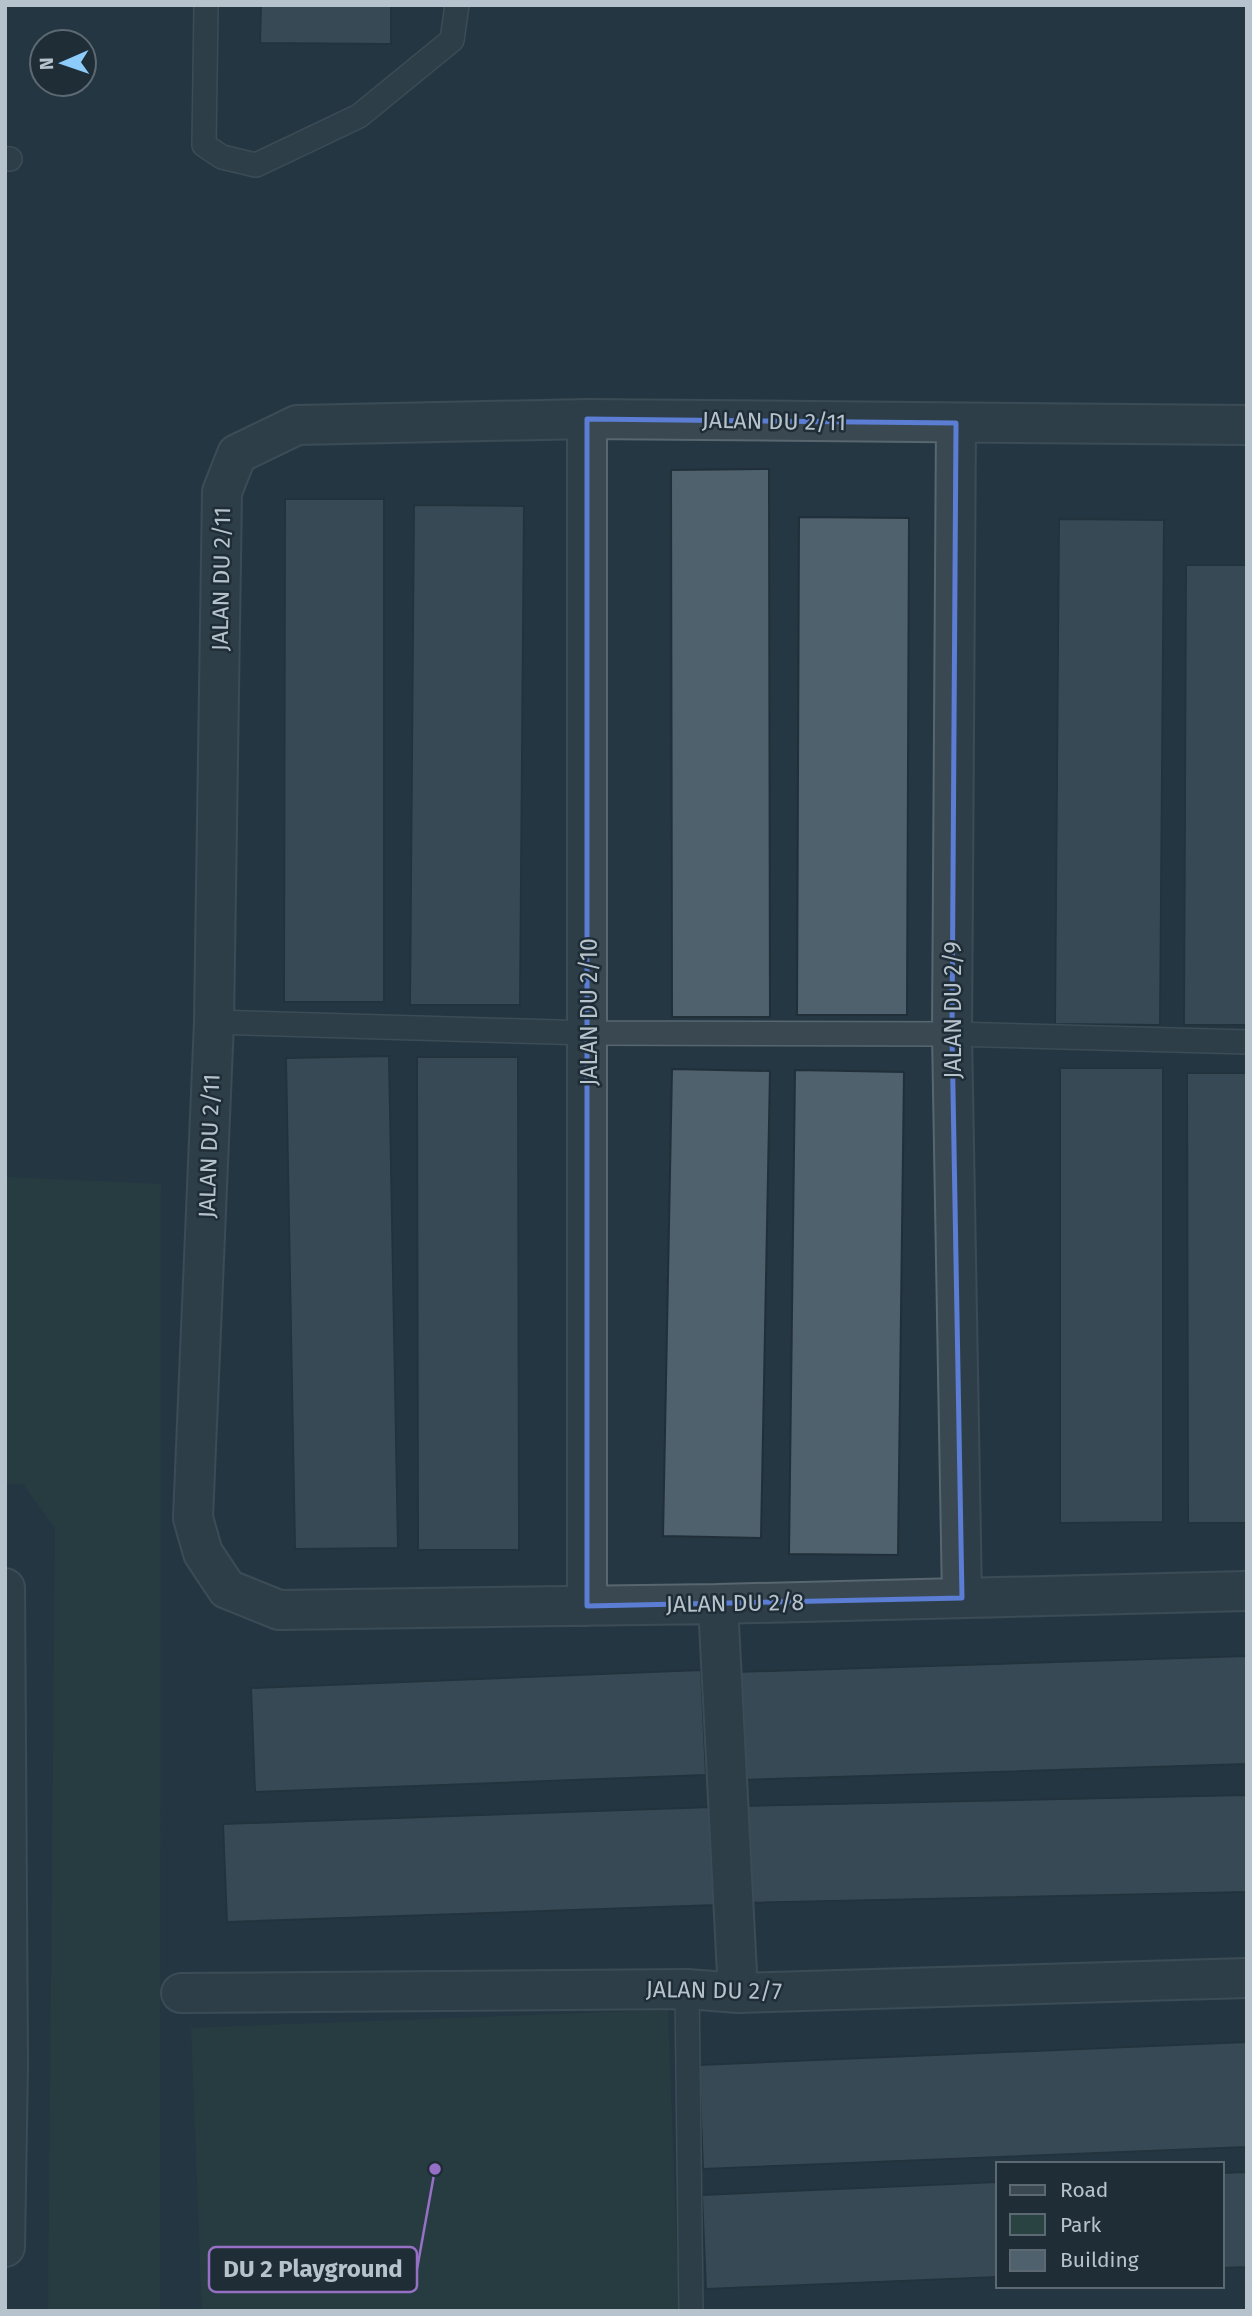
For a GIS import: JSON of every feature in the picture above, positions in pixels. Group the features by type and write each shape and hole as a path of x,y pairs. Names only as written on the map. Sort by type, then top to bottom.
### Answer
{"street":[{"name":"JALAN DU 2/11","path":"227,1589 203,1553 193,1518 214,1022 222,492 237,454 297,425 587,419 1247,425"},
{"name":"JALAN DU 2/10","path":"587,419 587,1606"},
{"name":"JALAN DU 2/9","path":"956,423 952,1034 962,1598"},
{"path":"5,1588 5,2247"},
{"name":"JALAN DU 2/8","path":"227,1589 279,1610 718,1604 1247,1591"},
{"path":"718,1604 738,1993"},
{"name":"JALAN DU 2/7","path":"181,1993 687,1989 738,1993 1247,1978"}],"lane":[{"path":"206,5 204,145 222,157 256,165 359,116 452,40 457,5"},
{"path":"214,1022 589,1033 952,1034 1247,1042"},
{"path":"687,1989 691,2311"}],"highlighted area":[{"path":"587,419 956,423 952,1034 962,1598 587,1606"}],"green space":[{"path":"5,1177 161,1184 160,2311 48,2311 55,1528 23,1484 5,1484"},
{"path":"668,2010 679,2311 202,2311 191,2028"}],"building":[{"path":"261,5 391,5 391,44 260,43"},
{"path":"769,469 770,1017 672,1017 671,470"},
{"path":"285,499 384,499 384,1002 284,1002"},
{"path":"414,505 524,506 520,1005 410,1005"},
{"path":"799,517 909,518 907,1015 797,1015"},
{"path":"1059,519 1164,520 1160,1025 1055,1024"},
{"path":"1186,565 1247,565 1247,1025 1184,1025"},
{"path":"389,1056 398,1548 295,1549 286,1058"},
{"path":"417,1057 518,1057 519,1550 418,1550"},
{"path":"1060,1068 1163,1068 1163,1522 1060,1523"},
{"path":"672,1069 770,1071 761,1538 663,1536"},
{"path":"795,1070 904,1072 898,1555 789,1554"},
{"path":"1187,1073 1247,1073 1247,1523 1188,1523"},
{"path":"1247,1656 1247,1764 740,1780 736,1672"},
{"path":"701,1670 706,1775 255,1792 251,1688"},
{"path":"1247,1795 1247,1892 744,1903 742,1806"},
{"path":"713,1807 717,1905 227,1922 223,1824"},
{"path":"1247,2042 1247,2147 703,2169 699,2065"},
{"path":"1247,2172 1247,2267 1224,2268 1224,2173"},
{"path":"996,2182 996,2277 706,2289 702,2195"}],"place":[{"name":"DU 2 Playground","path":"435,2169"}]}
